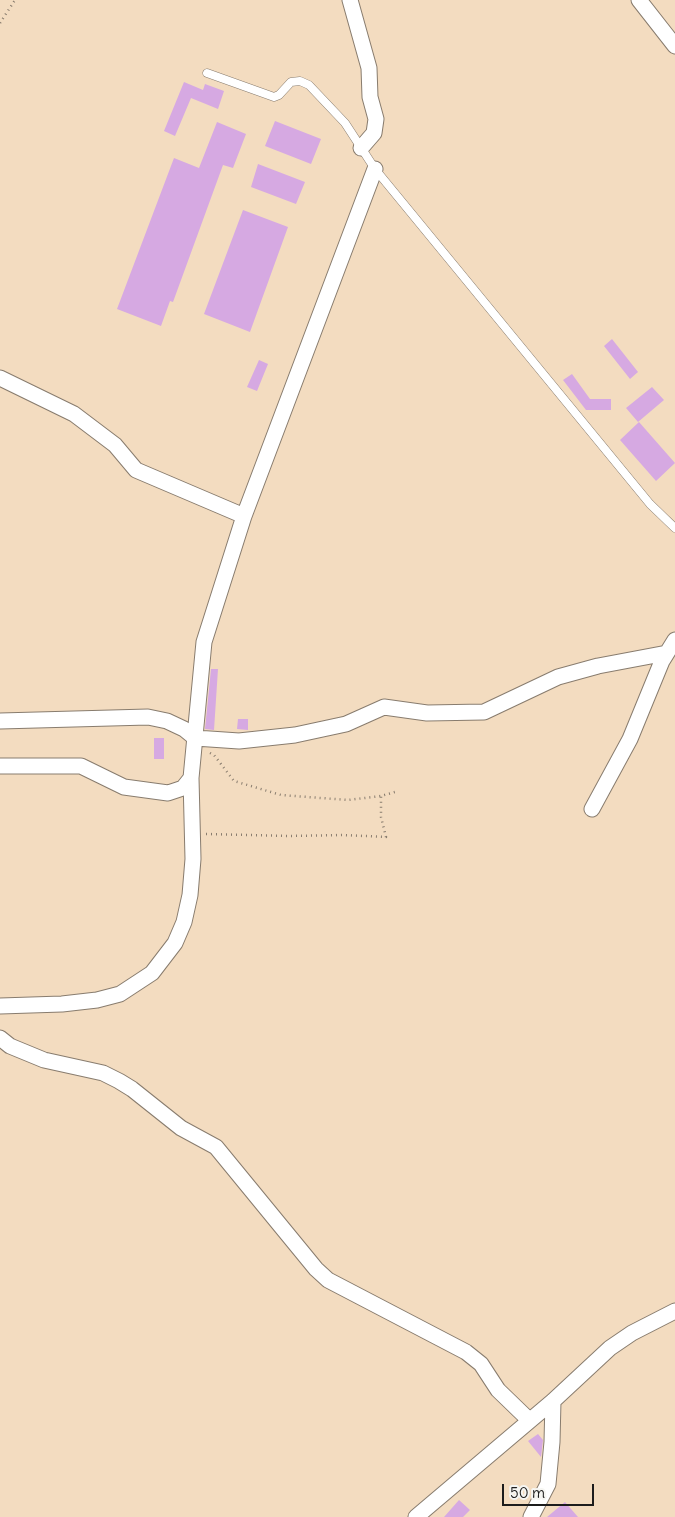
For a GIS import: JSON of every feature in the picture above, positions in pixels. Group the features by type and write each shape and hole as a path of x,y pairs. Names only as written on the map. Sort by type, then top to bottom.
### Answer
{"street":[{"path":"350,0 369,68 370,97 376,119 374,133 361,148"},
{"path":"639,0 675,46"},
{"path":"0,1006 62,1004 97,1000 120,994 152,973 175,942 184,922 190,895 191,778 204,642 244,516 375,169"},
{"path":"0,378 74,414 115,445 136,470 244,516"},
{"path":"592,809 630,739 667,653 675,640"},
{"path":"194,743 239,742 295,735 346,724 384,707 427,713 484,712 558,677 598,666 667,653"},
{"path":"0,721 148,717 167,721 184,729 194,743"},
{"path":"0,766 52,764 81,766 124,787 168,792 182,788 191,778"},
{"path":"3,1046 44,1060 103,1074 118,1081 132,1089 181,1128 216,1147 316,1269 328,1280 466,1352 481,1364 498,1390 528,1419"},
{"path":"416,1517 528,1419 553,1401 610,1348 632,1333 675,1311"},
{"path":"531,1517 548,1484 553,1401"}],"lane":[{"path":"207,73 274,97 279,95 291,82 300,81 309,85 345,123 375,169 650,504 675,528"}],"path":[{"path":"0,23 15,0"},
{"path":"194,743 214,755 234,780 281,795 333,800 381,796 395,792"},
{"path":"192,833 386,837 381,817 381,796"}],"building":[{"path":"184,82 203,90 205,84 224,91 218,109 191,98 175,136 164,131"},
{"path":"275,121 321,139 311,164 265,146"},
{"path":"217,122 246,134 233,168 223,165 173,302 170,301 161,326 117,309 174,158 199,168"},
{"path":"258,164 305,182 296,204 251,187"},
{"path":"243,210 288,227 250,332 204,314"},
{"path":"612,339 638,372 630,379 604,346"},
{"path":"259,360 268,364 257,391 247,387"},
{"path":"572,374 590,399 611,399 611,410 586,410 563,380"},
{"path":"652,387 664,400 638,422 626,408"},
{"path":"639,422 675,463 656,481 620,440"},
{"path":"211,669 218,669 214,730 205,729"},
{"path":"238,719 248,719 248,730 237,729"},
{"path":"154,738 164,738 164,759 154,759"},
{"path":"538,1434 543,1440 541,1457 528,1441"},
{"path":"459,1500 470,1510 463,1517 444,1517"},
{"path":"565,1502 578,1517 547,1517"}]}
